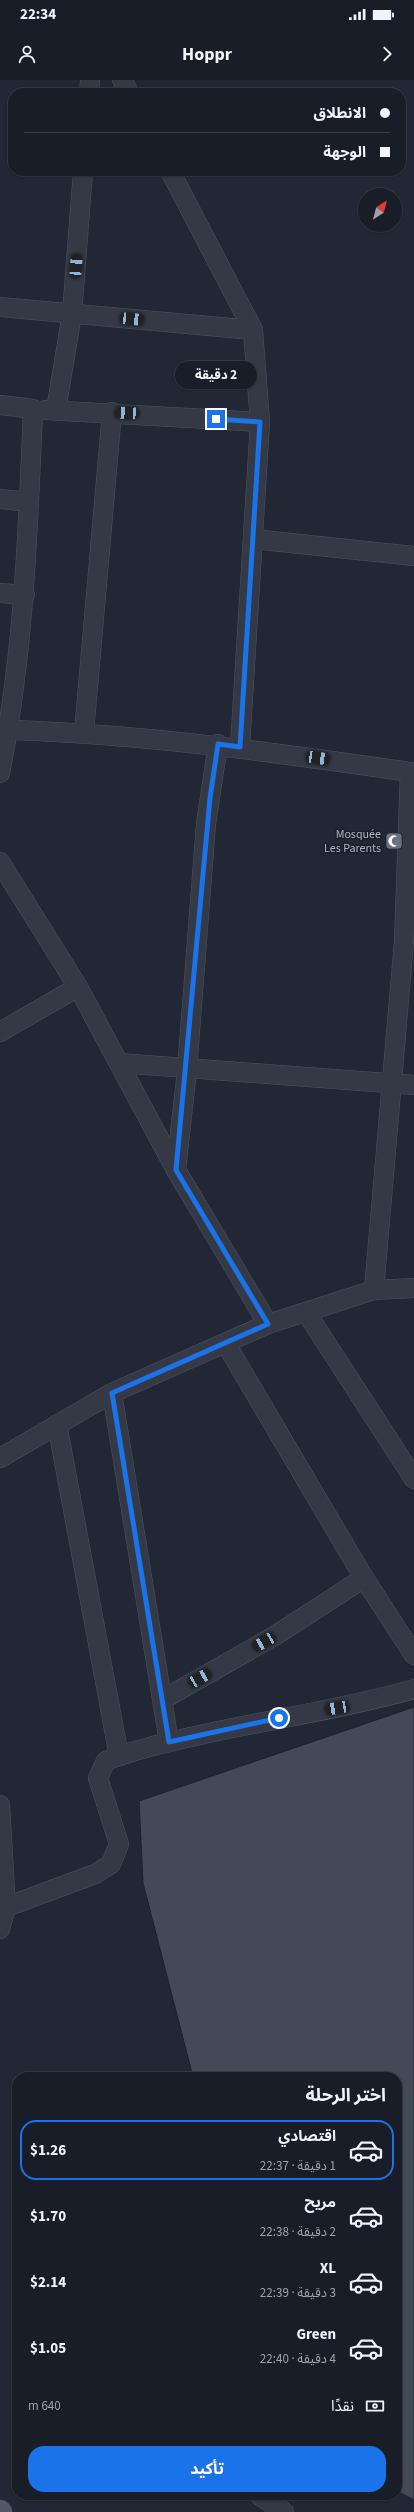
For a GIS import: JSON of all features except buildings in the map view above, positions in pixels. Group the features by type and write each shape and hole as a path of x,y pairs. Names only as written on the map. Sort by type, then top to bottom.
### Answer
{"street":[{"path":"56,410 72,314 83,176"},
{"path":"173,176 253,330 260,422 240,747"},
{"path":"0,307 253,330"},
{"path":"0,405 33,409 112,412 260,422"},
{"path":"0,773 9,730 25,595 33,409"},
{"path":"84,732 112,412"},
{"path":"0,499 29,502"},
{"path":"253,539 414,556"},
{"path":"0,593 25,595"},
{"path":"9,730 84,732 218,744 412,772 409,942 392,1083 374,1290"},
{"path":"176,1170 187,1070 206,824 218,744"},
{"path":"0,862 78,987 176,1170 268,1324"},
{"path":"2,1028 78,987"},
{"path":"119,1063 187,1070 392,1083 414,1086"},
{"path":"0,1458 112,1393 226,1344 268,1324 374,1290 414,1288"},
{"path":"306,1312 414,1479"},
{"path":"226,1344 364,1578 414,1655"},
{"path":"112,1393 169,1742"},
{"path":"57,1424 119,1756"},
{"path":"162,1700 276,1635 364,1578"},
{"path":"6,1907 95,1874 111,1864 119,1844 98,1778 106,1762 119,1756 169,1742 293,1715 352,1706 414,1689"},
{"path":"0,1805 6,1907 0,1929"},
{"path":"266,2500 284,2512"}],"place":[{"name":"Mosquée Les Parents","path":"394,841"}],"route":[{"path":"216,419 260,422 240,747 218,744 206,824 187,1070 176,1170 268,1324 226,1344 112,1393 169,1742 279,1718"}]}
